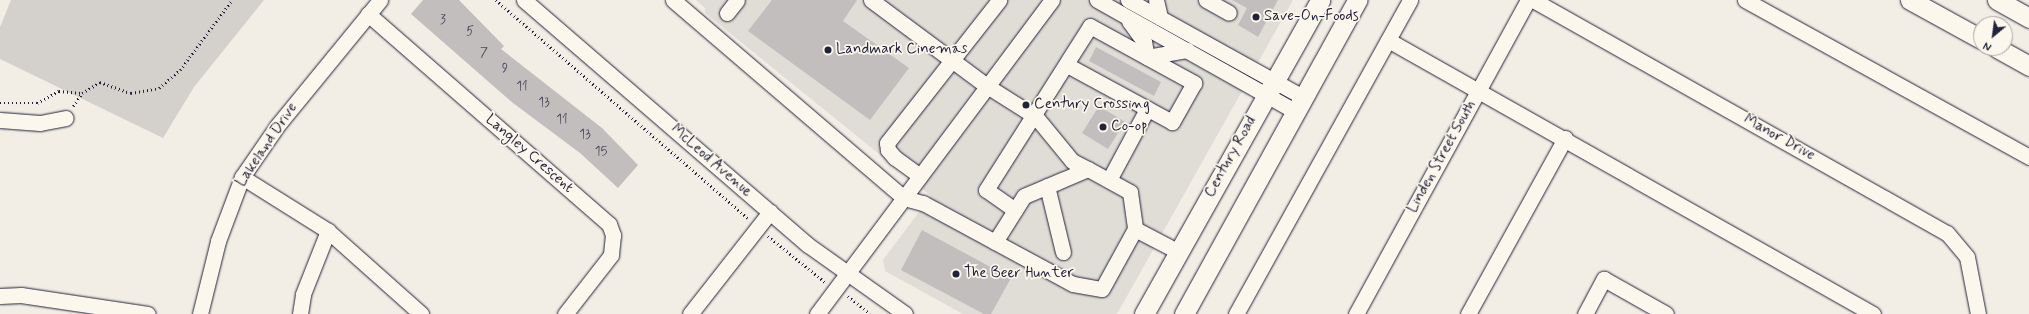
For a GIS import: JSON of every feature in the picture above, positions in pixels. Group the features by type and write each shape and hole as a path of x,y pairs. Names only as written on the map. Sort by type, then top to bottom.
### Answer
{"main road":[{"name":"Century Road","path":"1144,314 1269,88 1320,0"},
{"path":"1184,314 1357,0"},
{"path":"1910,0 1973,35"},
{"path":"1997,0 2029,18"},
{"path":"2011,56 2029,66"},
{"path":"1160,314 1164,279"}],"street":[{"name":"Lakeland Drive","path":"200,314 218,240 242,177 277,126 380,0"},
{"name":"McLeod Avenue","path":"524,0 770,212 847,275 905,314"},
{"path":"674,0 904,198 923,203 1073,284 1102,289 1135,229 1130,192 1072,161 1036,117 987,86 871,0"},
{"path":"727,13 737,0"},
{"path":"920,176 891,154 887,143 999,0"},
{"path":"817,314 1052,0"},
{"path":"1097,0 1187,50 1269,88 1299,104"},
{"path":"1128,0 1160,18 1269,88"},
{"path":"1156,0 1160,18"},
{"path":"1206,0 1228,13"},
{"path":"1236,314 1410,0"},
{"name":"Linden Street South","path":"1356,314 1528,0"},
{"name":"Manor Drive","path":"1533,0 1947,233 1967,257 1978,314"},
{"path":"1745,0 2029,158"},
{"name":"Langley Crescent","path":"368,14 609,224 614,235 612,255 565,314"},
{"path":"1126,16 1144,42 1147,57"},
{"path":"1015,210 986,190 1036,117 1090,26 1194,83 1172,122 1067,65"},
{"path":"1388,40 1565,138 1873,314"},
{"path":"1147,57 1187,50"},
{"path":"1109,180 1147,109"},
{"path":"0,120 40,123 66,118"},
{"path":"1468,314 1565,138"},
{"path":"995,242 1024,196 1088,169"},
{"path":"242,177 328,231 421,314"},
{"path":"1047,186 1063,252"},
{"path":"690,314 770,212"},
{"path":"1135,229 1178,252"},
{"path":"300,314 303,294 328,231"},
{"path":"1585,314 1604,279 1666,314"},
{"path":"0,296 21,295 148,314"}],"path":[{"path":"0,103 37,103 59,91 82,93 100,82 131,93 159,88 180,70 232,0"},
{"path":"496,0 758,228 824,281"},
{"path":"851,297 870,314"}],"shaded area":[{"path":"11,0 264,0 194,87 163,138 0,59 0,27"},
{"name":"Century Crossing","path":"696,0 1293,0 1117,314 963,314 885,271 883,260 931,196 705,13 705,8"}],"building":[{"path":"423,0 459,0 504,46 501,49 602,128 638,165 618,188 580,153 513,103 411,14"},
{"name":"Landmark Cinemas","path":"772,0 857,0 843,21 909,68 870,120 748,31"},
{"name":"Save-On-Foods","path":"1232,0 1278,0 1258,37 1238,25 1247,8"},
{"name":"Co-op","path":"1096,47 1161,82 1154,96 1089,61"},
{"name":"Co-op","path":"1099,106 1125,122 1108,149 1082,133"},
{"name":"The Beer Hunter","path":"922,230 1011,278 991,314 984,314 901,270"}],"place":[{"name":"Save-On-Foods","path":"1256,17"},
{"name":"Landmark Cinemas","path":"828,50"},
{"name":"Century Crossing","path":"1026,105"},
{"name":"Co-op","path":"1103,127"},
{"name":"The Beer Hunter","path":"956,274"}]}
